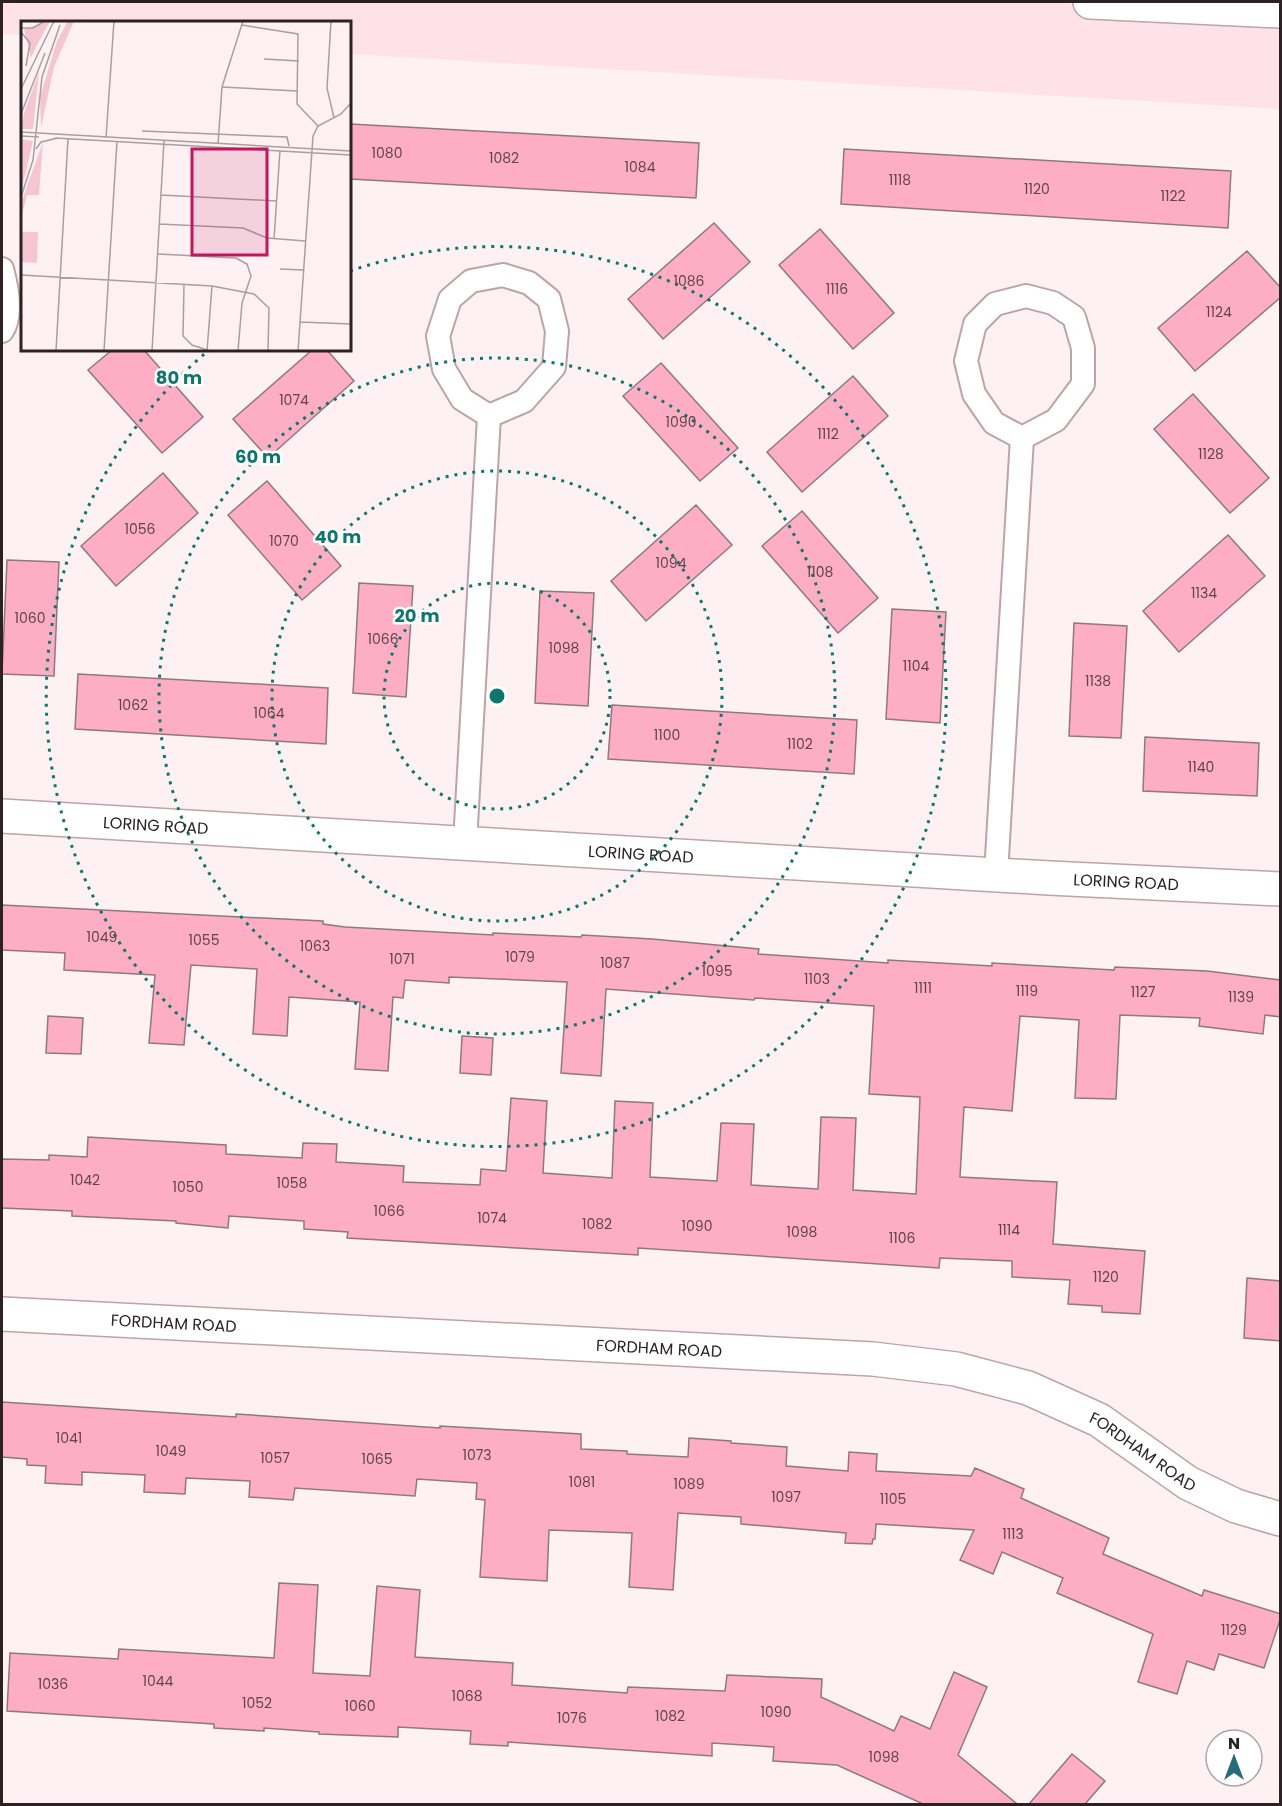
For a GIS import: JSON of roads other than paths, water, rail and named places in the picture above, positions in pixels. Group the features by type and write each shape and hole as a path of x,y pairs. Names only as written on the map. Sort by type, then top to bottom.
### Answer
{"street":[{"path":"1090,2 1281,11"},
{"name":"LORING ROAD","path":"2,816 1281,889"},
{"name":"FORDHAM ROAD","path":"2,1314 873,1359 956,1369 1028,1388 1099,1420 1188,1483 1236,1506 1281,1519"}],"lane":[{"path":"2,269 7,288 7,324 2,331"},
{"path":"503,275 529,283 549,299 557,331 554,367 524,401 489,416 462,399 444,369 438,336 450,299 471,281 503,275"},
{"path":"1026,296 1053,303 1074,317 1083,348 1083,384 1056,420 1022,438 994,423 974,394 966,361 975,324 995,304 1026,296"},
{"path":"465,843 489,416"},
{"path":"996,874 1022,438"}]}
